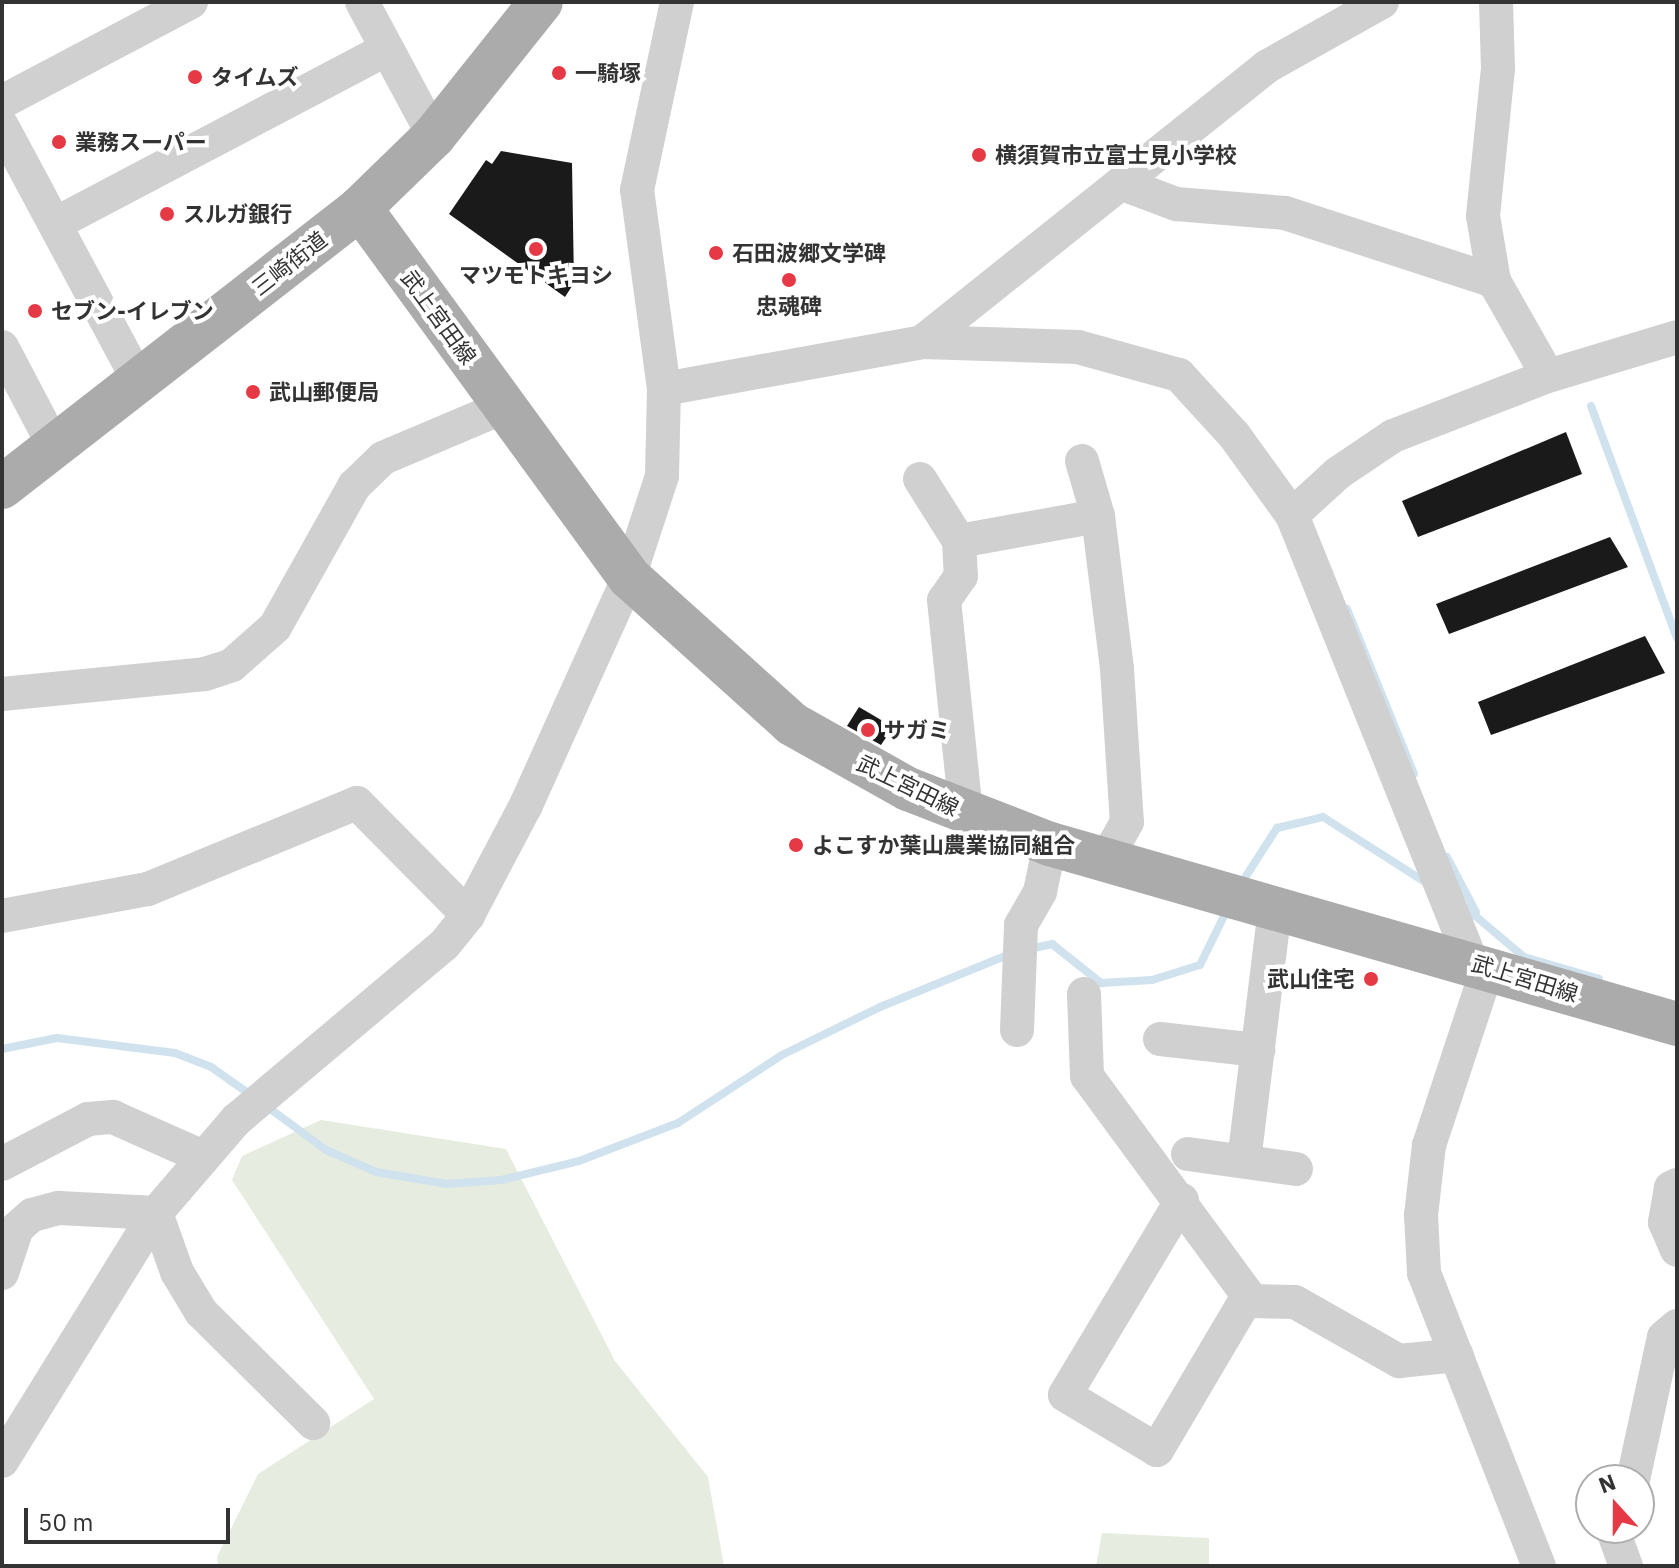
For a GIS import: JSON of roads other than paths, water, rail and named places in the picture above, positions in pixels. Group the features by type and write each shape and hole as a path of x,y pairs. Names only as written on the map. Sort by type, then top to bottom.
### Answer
{"main road":[{"name":"三崎街道","path":"2,487 360,208 434,136 541,2"},
{"name":"武上宮田線","path":"360,208 629,577 792,724 966,814 1050,844 1247,902 1480,964 1677,1024"}],"street":[{"path":"2,102 191,2"},
{"path":"362,2 434,136"},
{"path":"2,1461 156,1213 203,1157 289,1072 444,945 468,915 526,805 629,577 662,476 664,389 637,190 677,2"},
{"path":"922,342 982,289 1123,184 1266,67 1382,2"},
{"path":"1496,2 1498,69 1483,216 1494,281 1548,376"},
{"path":"55,224 387,49"},
{"path":"2,126 138,380"},
{"path":"1123,184 1176,204 1285,213 1494,281"},
{"path":"1292,515 1338,473 1393,436 1548,376 1677,337"},
{"path":"664,389 922,342 1078,347 1179,375 1234,435 1292,515 1480,964 1429,1145 1421,1215 1424,1273 1539,1566"},
{"path":"2,347 54,446"},
{"path":"2,694 205,674 232,665 275,627 354,486 383,458 504,407"},
{"path":"1082,461 1098,516 1127,822 1105,861"},
{"path":"920,479 959,541 961,576 944,600 966,814"},
{"path":"959,541 1098,516"},
{"path":"2,916 148,889 357,803 468,915"},
{"path":"1017,1030 1025,959 1021,925 1040,892 1050,844"},
{"path":"1244,1161 1258,1050 1247,902"},
{"path":"1084,994 1087,1076 1182,1200 1252,1301 1295,1302 1399,1361 1457,1355"},
{"path":"1160,1039 1258,1050"},
{"path":"2,1164 88,1119 113,1117 203,1157"},
{"path":"1188,1154 1296,1169"},
{"path":"1677,1185 1671,1188 1665,1222 1677,1250"},
{"path":"1182,1200 1065,1395 1157,1450 1248,1296"},
{"path":"2,1273 17,1228 32,1215 59,1208 156,1213"},
{"path":"156,1213 177,1272 201,1312 313,1423"},
{"path":"1636,1464 1664,1337 1677,1326"},
{"path":"1618,1544 1626,1566"}],"waterway":[{"path":"1591,406 1677,638"},
{"path":"1347,609 1414,774"},
{"path":"1241,884 1277,828 1323,817 1428,884"},
{"path":"1447,857 1476,912"},
{"path":"1460,903 1524,957 1599,979"},
{"path":"1029,949 1052,944 1101,983 1152,980 1200,965 1227,910"},
{"path":"265,1105 326,1150 376,1172 447,1184 501,1180 579,1161 678,1123 782,1055 880,1007 1012,953"},
{"path":"2,1049 57,1038 175,1053 211,1067 251,1095"}],"place":[{"name":"一騎塚","path":"559,73"},
{"name":"タイムズ","path":"195,77"},
{"name":"業務スーパー","path":"59,142"},
{"name":"横須賀市立富士見小学校","path":"979,155"},
{"name":"スルガ銀行","path":"167,214"},
{"name":"マツモトキヨシ","path":"536,249"},
{"name":"石田波郷文学碑","path":"716,253"},
{"name":"忠魂碑","path":"789,280"},
{"name":"セブン-イレブン","path":"35,311"},
{"name":"武山郵便局","path":"253,392"},
{"name":"サガミ","path":"868,730"},
{"name":"よこすか葉山農業協同組合","path":"796,845"},
{"name":"武山住宅","path":"1371,979"}]}
